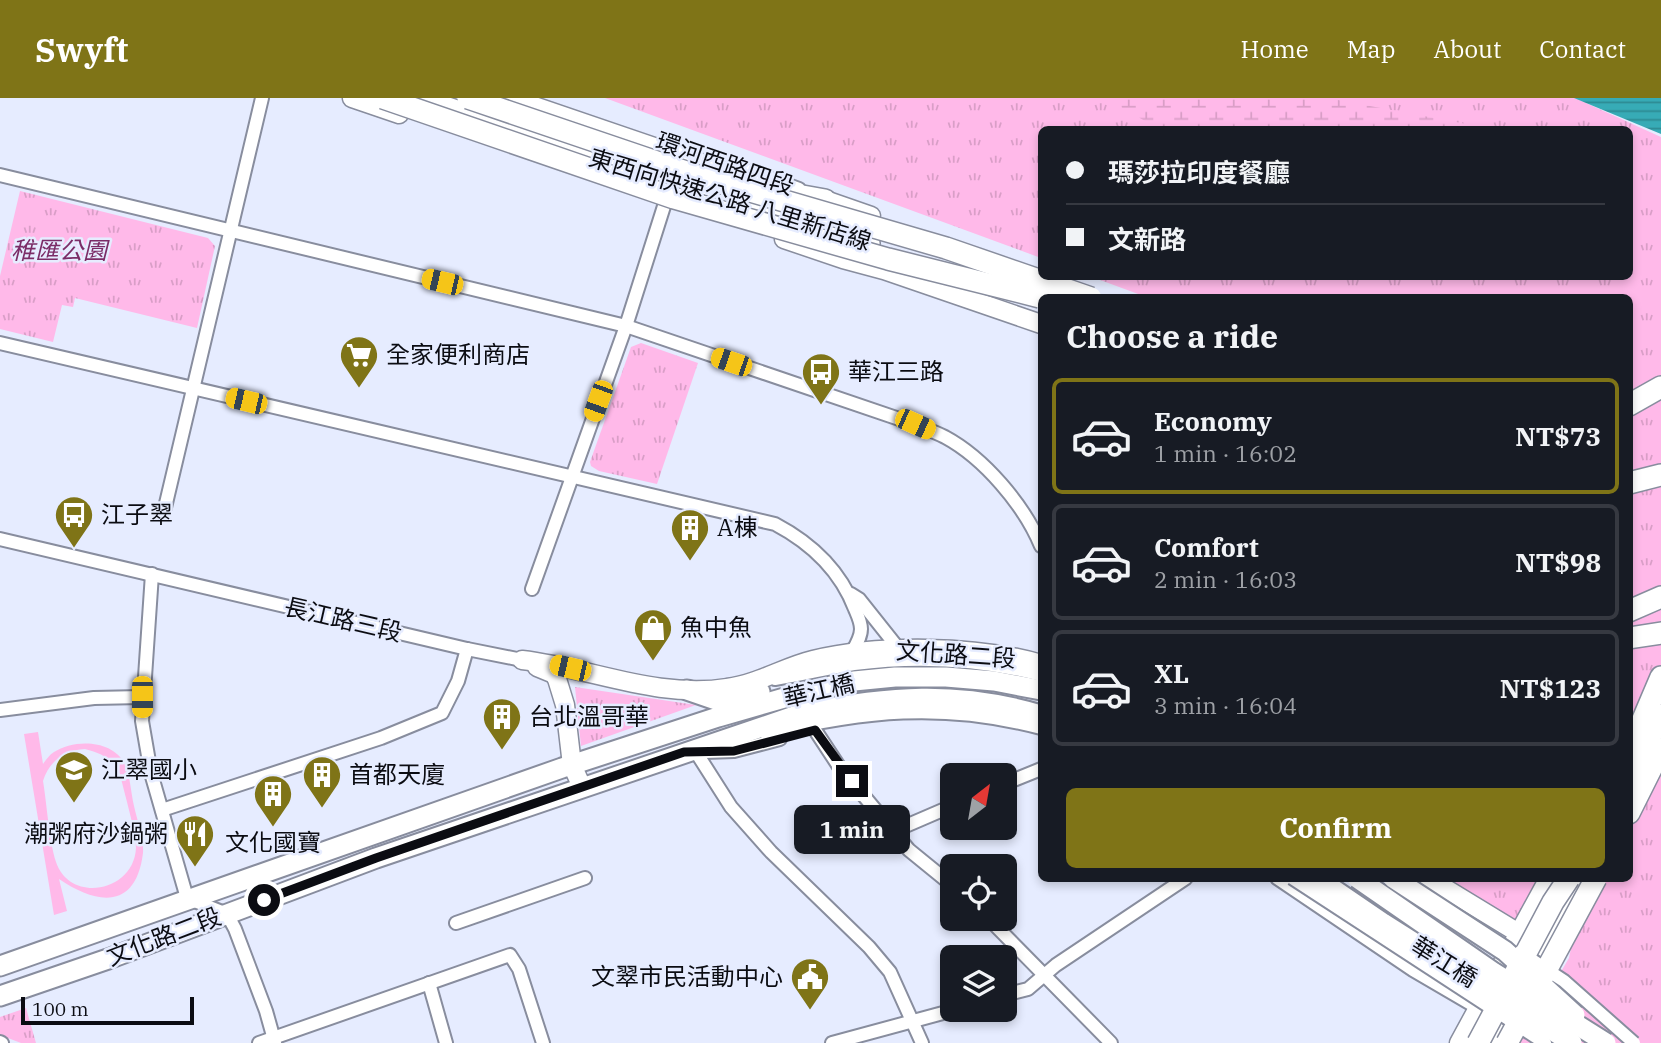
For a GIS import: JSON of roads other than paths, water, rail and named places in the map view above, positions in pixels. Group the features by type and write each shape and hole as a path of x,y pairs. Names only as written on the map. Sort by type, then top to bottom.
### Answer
{"highway":[{"path":"383,98 674,198 888,259 1038,295"},
{"name":"東西向快速公路 八里新店線","path":"418,98 643,174 1038,295"},
{"name":"東西向快速公路 八里新店線","path":"468,98 695,174 946,248 1038,280"},
{"path":"506,98 792,195 825,201"},
{"name":"東西向快速公路 八里新店線","path":"1039,280 1079,294"},
{"path":"1633,403 1661,387"},
{"path":"1633,482 1661,475"},
{"path":"1633,609 1661,597"},
{"path":"1633,637 1661,633"},
{"path":"1633,743 1661,677"},
{"path":"1633,771 1661,715"},
{"path":"1633,805 1661,748"},
{"path":"1633,819 1661,779"},
{"path":"1478,1043 1566,882"},
{"path":"1507,1043 1593,882"}],"main road":[{"name":"環河西路四段","path":"352,98 680,208 706,212 1038,323"},
{"name":"環河西路四段","path":"410,98 608,165 625,178 683,198 706,212"},
{"name":"環河西路四段","path":"449,98 944,254 1039,294"},
{"name":"環河西路四段","path":"825,201 1038,278"},
{"name":"環河西路四段","path":"1043,280 1054,284 1066,294"},
{"name":"文化路二段","path":"748,683 814,660 898,648 980,653 1038,663"},
{"name":"長江路三段","path":"522,660 552,663 631,683 687,690 728,688 748,683"},
{"path":"522,660 554,674 565,705 572,765 582,787"},
{"path":"687,690 719,701 850,671 924,666 964,667 996,672 1032,688"},
{"name":"華江橋","path":"604,756 718,717 854,681 895,677 947,677 1032,688"},
{"path":"565,705 569,684 576,678 607,683 631,683"},
{"name":"文化路二段","path":"0,996 108,959 376,858 803,713 861,701 903,697 946,698 994,704 1038,714"},
{"name":"文化路二段","path":"0,965 187,898 604,756"},
{"name":"華江橋","path":"1323,882 1572,1043"},
{"name":"華江橋","path":"1363,882 1493,972 1600,1040"},
{"path":"1398,882 1505,951 1600,1040"},
{"path":"1436,882 1520,934"},
{"path":"1459,1043 1547,882"},
{"path":"1493,1043 1576,882"}],"street":[{"path":"163,516 261,98"},
{"name":"環河西路四段","path":"531,98 792,186 825,201"},
{"path":"0,176 626,326 915,424 946,438 979,462 1011,495 1038,539"},
{"path":"533,589 626,326 665,203"},
{"path":"0,343 775,524 799,537 824,558 850,594 861,630 851,654"},
{"name":"長江路三段","path":"0,539 522,660"},
{"path":"152,574 147,667 142,697 142,721 151,773 187,898 227,914 267,1011 274,1041"},
{"path":"1633,602 1653,595 1661,589"},
{"path":"850,594 859,599 898,648"},
{"path":"1633,645 1661,641"},
{"path":"162,810 381,738 442,713 458,681 467,649"},
{"path":"748,683 852,665 929,659 1038,663"},
{"path":"0,710 94,698 142,697"},
{"path":"922,1043 890,972 869,947 771,852 739,816 690,752 823,721 895,712 961,713 1038,727"},
{"name":"文化路二段","path":"690,752 734,751 815,730 864,722 933,718 1005,727 1038,736"},
{"path":"815,730 838,765 909,850 940,875"},
{"path":"1017,779 1038,770"},
{"path":"894,831 940,811"},
{"path":"456,923 585,877"},
{"path":"1017,992 1028,989 1056,965 1180,882"},
{"path":"1283,882 1413,970 1478,1008"},
{"path":"1298,882 1545,1043"},
{"path":"1417,882 1564,981 1634,1043"},
{"path":"1457,996 1502,922"},
{"path":"1001,931 1111,1043"},
{"path":"260,1043 274,1041 510,955 519,969 543,1043"},
{"path":"429,984 446,1043"},
{"path":"832,1043 940,1014"}],"water":[{"path":"1574,98 1661,98 1661,134"}],"place":[{"name":"全家便利商店","path":"359,389"},
{"name":"華江三路","path":"821,406"},
{"name":"江子翠","path":"74,549"},
{"name":"A棟","path":"690,562"},
{"name":"魚中魚","path":"653,662"},
{"name":"台北溫哥華","path":"502,751"},
{"name":"江翠國小","path":"74,804"},
{"name":"首都天廈","path":"322,809"},
{"name":"文化國寶","path":"273,828"},
{"name":"潮粥府沙鍋粥","path":"195,868"},
{"name":"文翠市民活動中心","path":"810,1011"}],"park label":[{"name":"稚匯公園","path":"59,251"}]}
